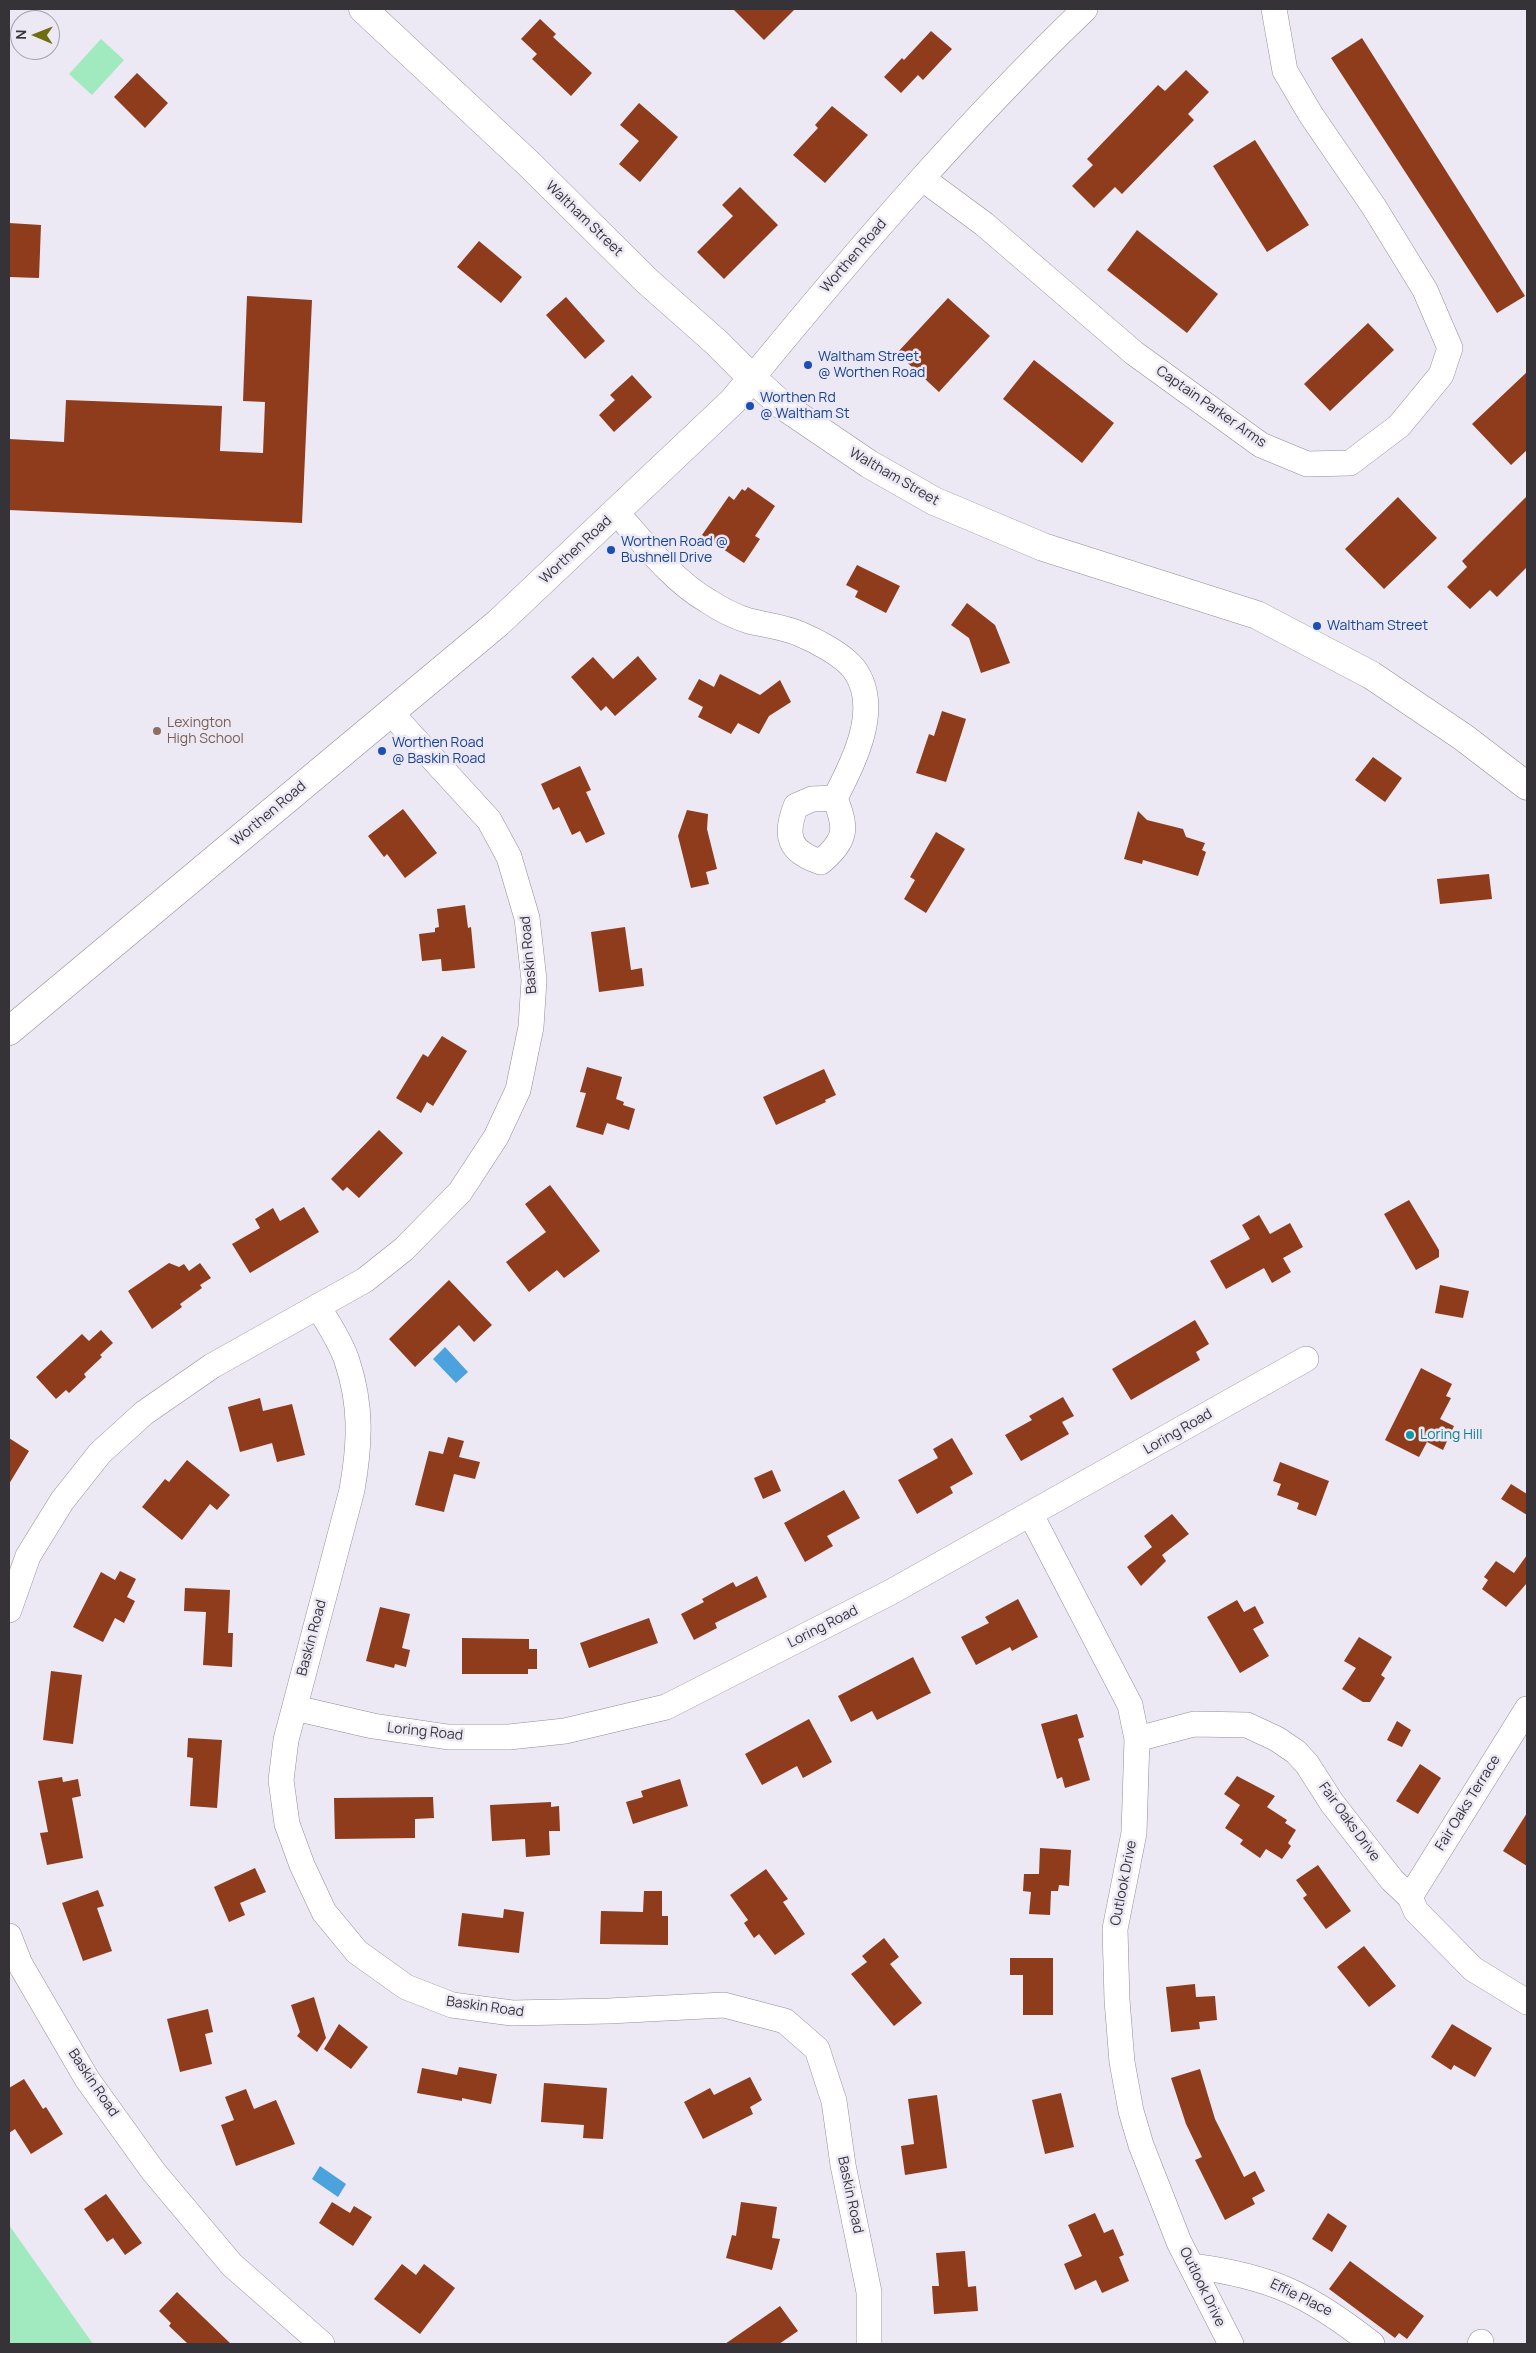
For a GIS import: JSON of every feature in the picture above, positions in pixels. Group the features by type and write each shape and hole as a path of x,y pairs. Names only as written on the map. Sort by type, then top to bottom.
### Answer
{"main road":[{"name":"Waltham Street","path":"363,9 528,163 647,281 716,342 752,378 782,405 868,464 934,501 1043,547 1257,614 1371,675 1463,738 1527,786"},
{"name":"Worthen Road","path":"9,1031 498,623 733,401 752,378"}],"street":[{"name":"Worthen Road","path":"752,378 836,276 986,108 1085,9"},
{"name":"Captain Parker Arms","path":"923,179 984,224 1134,353 1261,444 1307,464 1350,463 1399,426 1441,374 1450,348 1425,290 1374,207 1310,115 1285,71 1274,9"},
{"path":"616,512 670,570 707,601 746,620 799,634 832,651 854,669 866,697 864,729 848,774 835,798"},
{"name":"Baskin Road","path":"9,1610 28,1556 62,1501 100,1453 144,1413 212,1366 365,1280 404,1250 460,1192 496,1137 518,1090 531,1027 534,980 529,930 509,857 489,820 391,712"},
{"name":"Baskin Road","path":"318,1306 347,1360 359,1414 358,1455 352,1490 304,1664 286,1740 281,1780 287,1824 302,1865 324,1912 357,1952 406,1987 452,2005 512,2013 600,2012 724,2005 785,2021 817,2049 834,2101 843,2164 869,2292 869,2344"},
{"name":"Loring Road","path":"295,1708 373,1726 448,1737 509,1737 565,1731 666,1706 891,1592 1306,1359"},
{"name":"Outlook Drive","path":"1031,1515 1130,1706 1137,1739 1134,1833 1115,1929 1116,2000 1122,2062 1131,2111 1141,2145 1179,2242 1231,2344"},
{"name":"Fair Oaks Terrace","path":"1410,1897 1527,1709"},
{"name":"Fair Oaks Drive","path":"1137,1739 1194,1724 1248,1725 1277,1739 1296,1752 1307,1764 1332,1803 1392,1880 1410,1897 1416,1911 1473,1969 1527,2002"},
{"name":"Baskin Road","path":"9,1936 20,1964 87,2079 154,2171 232,2265 322,2344"},
{"name":"Effie Place","path":"1191,2266 1231,2272 1284,2287 1337,2316 1372,2344"}],"green space":[{"path":"101,39 124,60 92,95 69,74"},
{"path":"9,2225 93,2344 9,2344"}],"water":[{"path":"445,1347 468,1372 456,1383 433,1359"},
{"path":"320,2166 346,2184 338,2197 312,2179"}],"building":[{"path":"733,9 795,9 764,40"},
{"path":"540,19 556,34 553,37 592,73 571,96 532,59 537,54 521,39"},
{"path":"931,31 952,49 923,80 918,75 901,93 884,77 902,58 904,60"},
{"path":"1362,38 1525,296 1497,313 1331,58"},
{"path":"1186,70 1209,92 1188,114 1194,120 1122,194 1115,187 1094,208 1072,186 1093,165 1087,159 1158,85 1165,91"},
{"path":"137,73 168,103 145,128 114,97"},
{"path":"639,103 678,137 640,182 619,164 639,141 620,125"},
{"path":"832,106 868,135 825,183 793,155 818,128 815,125"},
{"path":"1255,140 1309,225 1267,252 1213,166"},
{"path":"740,187 778,225 724,279 697,252 733,216 722,205"},
{"path":"9,223 41,225 39,278 9,277"},
{"path":"1137,230 1218,294 1187,333 1107,270"},
{"path":"479,241 522,277 501,303 457,267"},
{"path":"247,296 312,300 302,523 9,510 9,439 64,442 66,400 222,406 220,451 263,453 265,402 243,401"},
{"path":"566,297 605,341 585,359 546,315"},
{"path":"948,298 990,336 939,392 897,353"},
{"path":"1368,323 1394,350 1330,411 1304,384"},
{"path":"1034,360 1114,423 1082,463 1003,399"},
{"path":"1527,372 1527,450 1511,465 1472,424"},
{"path":"632,375 652,397 614,432 599,415 615,400 610,395"},
{"path":"748,487 775,506 755,536 760,539 744,563 702,535 729,496 734,500 742,489 745,491"},
{"path":"1527,496 1527,567 1497,597 1490,590 1470,609 1447,587 1467,567 1462,561"},
{"path":"1398,497 1437,538 1384,589 1345,549"},
{"path":"857,565 900,586 886,613 855,597 858,591 846,585"},
{"path":"967,603 995,625 1010,663 981,673 969,638 951,625"},
{"path":"638,656 657,679 615,716 606,706 601,711 571,677 593,657 613,679"},
{"path":"720,674 760,695 780,680 791,702 769,716 759,734 738,723 731,734 698,717 703,707 688,699 699,679 714,687"},
{"path":"942,711 966,719 946,782 916,773 929,734 934,736"},
{"path":"1373,757 1402,778 1385,802 1355,780"},
{"path":"580,766 591,790 586,792 605,834 586,843 580,831 572,835 559,807 553,810 541,784"},
{"path":"403,809 437,853 405,878 387,854 384,857 368,836"},
{"path":"687,810 708,814 707,829 717,869 706,872 709,884 691,888 678,836"},
{"path":"1138,811 1147,820 1183,829 1186,837 1205,843 1202,850 1206,852 1198,876 1143,860 1142,864 1124,859"},
{"path":"936,832 965,849 926,913 904,899 915,880 910,877"},
{"path":"1489,874 1492,899 1440,904 1437,879"},
{"path":"465,905 468,928 471,927 475,968 442,971 441,959 422,961 419,934 435,932 435,928 439,927 437,909"},
{"path":"625,927 631,970 642,968 644,986 599,992 591,932"},
{"path":"442,1036 467,1051 433,1106 427,1102 421,1113 396,1098 423,1054 428,1057"},
{"path":"587,1067 622,1077 616,1099 624,1102 623,1105 635,1109 629,1130 607,1123 603,1135 576,1127 586,1093 580,1092"},
{"path":"824,1069 836,1095 825,1100 826,1102 776,1125 763,1097"},
{"path":"379,1130 403,1153 359,1198 347,1187 343,1191 331,1179"},
{"path":"550,1185 600,1251 564,1278 557,1270 529,1292 506,1262 546,1232 525,1204"},
{"path":"1409,1200 1439,1250 1439,1257 1416,1270 1384,1214"},
{"path":"304,1207 319,1232 250,1273 232,1244 260,1228 255,1219 273,1208 280,1221"},
{"path":"1259,1215 1270,1234 1290,1223 1303,1247 1283,1258 1291,1272 1272,1283 1264,1268 1226,1289 1210,1261 1250,1239 1242,1225"},
{"path":"169,1263 179,1267 184,1264 189,1271 200,1263 211,1278 200,1285 202,1288 180,1304 182,1307 152,1329 128,1291"},
{"path":"449,1280 492,1325 474,1342 459,1325 415,1367 389,1339"},
{"path":"1440,1285 1469,1291 1463,1318 1435,1313"},
{"path":"1195,1320 1209,1344 1196,1352 1200,1360 1131,1400 1112,1369"},
{"path":"101,1330 113,1343 100,1355 102,1357 84,1374 86,1377 69,1393 66,1390 56,1399 36,1377 82,1334 89,1341"},
{"path":"1421,1368 1452,1384 1446,1396 1451,1398 1440,1419 1454,1426 1443,1450 1427,1442 1419,1457 1385,1440"},
{"path":"1063,1397 1074,1416 1062,1422 1069,1434 1021,1461 1005,1435 1032,1420 1029,1416"},
{"path":"260,1398 263,1411 292,1404 305,1455 277,1462 272,1443 240,1452 228,1407"},
{"path":"448,1437 464,1441 459,1457 480,1462 475,1479 454,1474 444,1512 415,1505 429,1451 443,1454"},
{"path":"9,1438 29,1451 9,1484"},
{"path":"952,1438 973,1474 950,1487 953,1493 917,1514 898,1480 938,1458 933,1449"},
{"path":"187,1460 230,1495 217,1510 210,1504 182,1540 142,1507 165,1479 169,1482"},
{"path":"1280,1462 1329,1481 1316,1516 1297,1509 1299,1503 1277,1495 1281,1484 1273,1481"},
{"path":"772,1470 781,1491 763,1499 754,1478"},
{"path":"1511,1484 1527,1494 1527,1515 1501,1499"},
{"path":"844,1490 860,1518 827,1536 833,1546 805,1562 784,1523"},
{"path":"1172,1514 1189,1534 1162,1555 1166,1561 1141,1586 1127,1567 1152,1547 1144,1536"},
{"path":"1527,1555 1527,1583 1506,1607 1482,1589 1488,1580 1484,1577 1496,1561 1514,1573"},
{"path":"120,1571 136,1579 127,1597 135,1601 124,1623 115,1618 103,1642 73,1627 101,1572 115,1580"},
{"path":"757,1576 767,1597 715,1623 717,1628 694,1640 681,1614 704,1602 702,1599 733,1582 736,1587"},
{"path":"185,1588 230,1590 228,1633 233,1633 232,1667 203,1665 206,1612 184,1611"},
{"path":"1018,1599 1038,1637 1012,1651 1010,1647 976,1665 961,1637 989,1623 985,1617"},
{"path":"1237,1600 1244,1612 1255,1606 1264,1623 1253,1629 1269,1656 1240,1673 1207,1617"},
{"path":"380,1607 410,1614 402,1648 410,1650 406,1667 395,1664 394,1668 366,1661"},
{"path":"649,1618 658,1643 589,1668 580,1643"},
{"path":"1359,1637 1392,1657 1381,1675 1385,1678 1370,1702 1363,1702 1342,1689 1356,1668 1344,1661"},
{"path":"462,1638 529,1639 529,1649 537,1649 537,1669 528,1669 528,1674 462,1674"},
{"path":"913,1657 931,1693 877,1720 872,1711 851,1722 838,1696"},
{"path":"51,1671 82,1675 73,1744 43,1740"},
{"path":"1077,1714 1084,1737 1078,1739 1090,1780 1065,1788 1062,1777 1057,1779 1041,1724"},
{"path":"809,1719 832,1762 803,1778 797,1766 762,1785 745,1754"},
{"path":"1397,1721 1411,1730 1402,1747 1387,1740"},
{"path":"188,1738 222,1740 217,1808 190,1806 193,1758 187,1757"},
{"path":"1420,1764 1441,1778 1418,1814 1396,1801"},
{"path":"1237,1776 1275,1796 1267,1807 1287,1820 1285,1823 1296,1830 1288,1843 1291,1846 1282,1859 1266,1849 1260,1858 1240,1844 1243,1840 1225,1828 1240,1805 1224,1794"},
{"path":"62,1777 63,1782 78,1779 81,1796 72,1798 83,1858 47,1865 40,1833 48,1832 38,1781"},
{"path":"680,1779 688,1806 633,1824 626,1802 643,1797 641,1791"},
{"path":"433,1797 434,1818 415,1819 415,1838 335,1839 334,1798"},
{"path":"551,1802 551,1807 559,1806 560,1831 549,1831 550,1855 526,1857 525,1839 492,1841 490,1805"},
{"path":"1527,1813 1527,1866 1503,1851"},
{"path":"1040,1848 1071,1850 1069,1886 1059,1885 1058,1891 1051,1891 1050,1915 1029,1914 1031,1892 1023,1891 1024,1874 1039,1874"},
{"path":"1318,1865 1351,1911 1326,1929 1303,1898 1307,1895 1296,1880"},
{"path":"255,1868 266,1892 240,1903 245,1915 229,1922 214,1887"},
{"path":"766,1869 788,1899 783,1902 805,1934 775,1955 759,1934 754,1938 744,1923 748,1920 730,1895"},
{"path":"98,1890 104,1906 97,1908 112,1951 83,1961 62,1903"},
{"path":"644,1891 662,1891 662,1916 668,1916 668,1945 600,1944 601,1911 643,1912"},
{"path":"504,1909 524,1912 519,1953 458,1946 462,1913 503,1918"},
{"path":"884,1938 899,1957 890,1964 922,2003 894,2026 851,1974 867,1962 862,1956"},
{"path":"1364,1946 1396,1986 1369,2007 1337,1967"},
{"path":"1010,1958 1053,1958 1053,2015 1023,2015 1023,1975 1010,1975"},
{"path":"1195,1984 1196,1997 1215,1996 1217,2020 1199,2022 1200,2029 1171,2032 1166,1987"},
{"path":"314,1997 326,2038 317,2052 297,2036 300,2032 291,2005"},
{"path":"208,2009 213,2032 205,2034 212,2064 180,2072 167,2019"},
{"path":"339,2024 368,2047 351,2069 324,2049"},
{"path":"1452,2024 1492,2048 1475,2077 1454,2065 1451,2070 1431,2057"},
{"path":"459,2067 497,2074 491,2104 462,2098 462,2101 417,2093 422,2068 457,2075"},
{"path":"1200,2069 1215,2119 1244,2177 1255,2171 1265,2191 1252,2198 1255,2204 1225,2220 1195,2160 1202,2157 1186,2124 1171,2078"},
{"path":"750,2077 762,2100 750,2107 753,2114 703,2139 684,2102 710,2088 714,2095"},
{"path":"24,2079 43,2109 46,2107 63,2134 31,2154 15,2129 9,2133 9,2088"},
{"path":"544,2083 607,2088 603,2139 583,2138 584,2125 541,2122"},
{"path":"246,2089 254,2109 276,2100 295,2144 236,2166 221,2125 234,2120 225,2097"},
{"path":"1061,2093 1074,2147 1045,2154 1032,2100"},
{"path":"937,2095 947,2168 905,2175 901,2146 914,2144 908,2099"},
{"path":"106,2194 142,2243 125,2255 113,2238 107,2242 84,2209"},
{"path":"332,2202 350,2213 354,2206 372,2217 353,2246 319,2223"},
{"path":"741,2202 777,2207 772,2238 780,2239 772,2270 726,2258 732,2235 736,2236"},
{"path":"1095,2213 1104,2233 1113,2229 1124,2255 1119,2257 1129,2281 1102,2293 1096,2280 1075,2290 1064,2264 1082,2256 1068,2225"},
{"path":"1328,2213 1347,2226 1332,2252 1312,2239"},
{"path":"965,2251 968,2287 976,2286 978,2311 934,2314 932,2286 939,2286 936,2253"},
{"path":"1350,2261 1424,2316 1407,2339 1399,2333 1395,2338 1329,2289"},
{"path":"402,2264 416,2275 424,2264 455,2288 420,2334 374,2299"},
{"path":"177,2292 231,2344 188,2344 169,2326 171,2323 159,2311"},
{"path":"780,2306 798,2331 779,2344 725,2344"}],"place":[{"name":"Waltham Street @ Worthen Road","path":"808,365"},
{"name":"Worthen Rd @ Waltham St","path":"750,406"},
{"name":"Worthen Road @ Bushnell Drive","path":"611,550"},
{"name":"Waltham Street","path":"1317,626"},
{"name":"Lexington High School","path":"157,731"},
{"name":"Worthen Road @ Baskin Road","path":"382,751"},
{"name":"Loring Hill","path":"1410,1435"}]}
